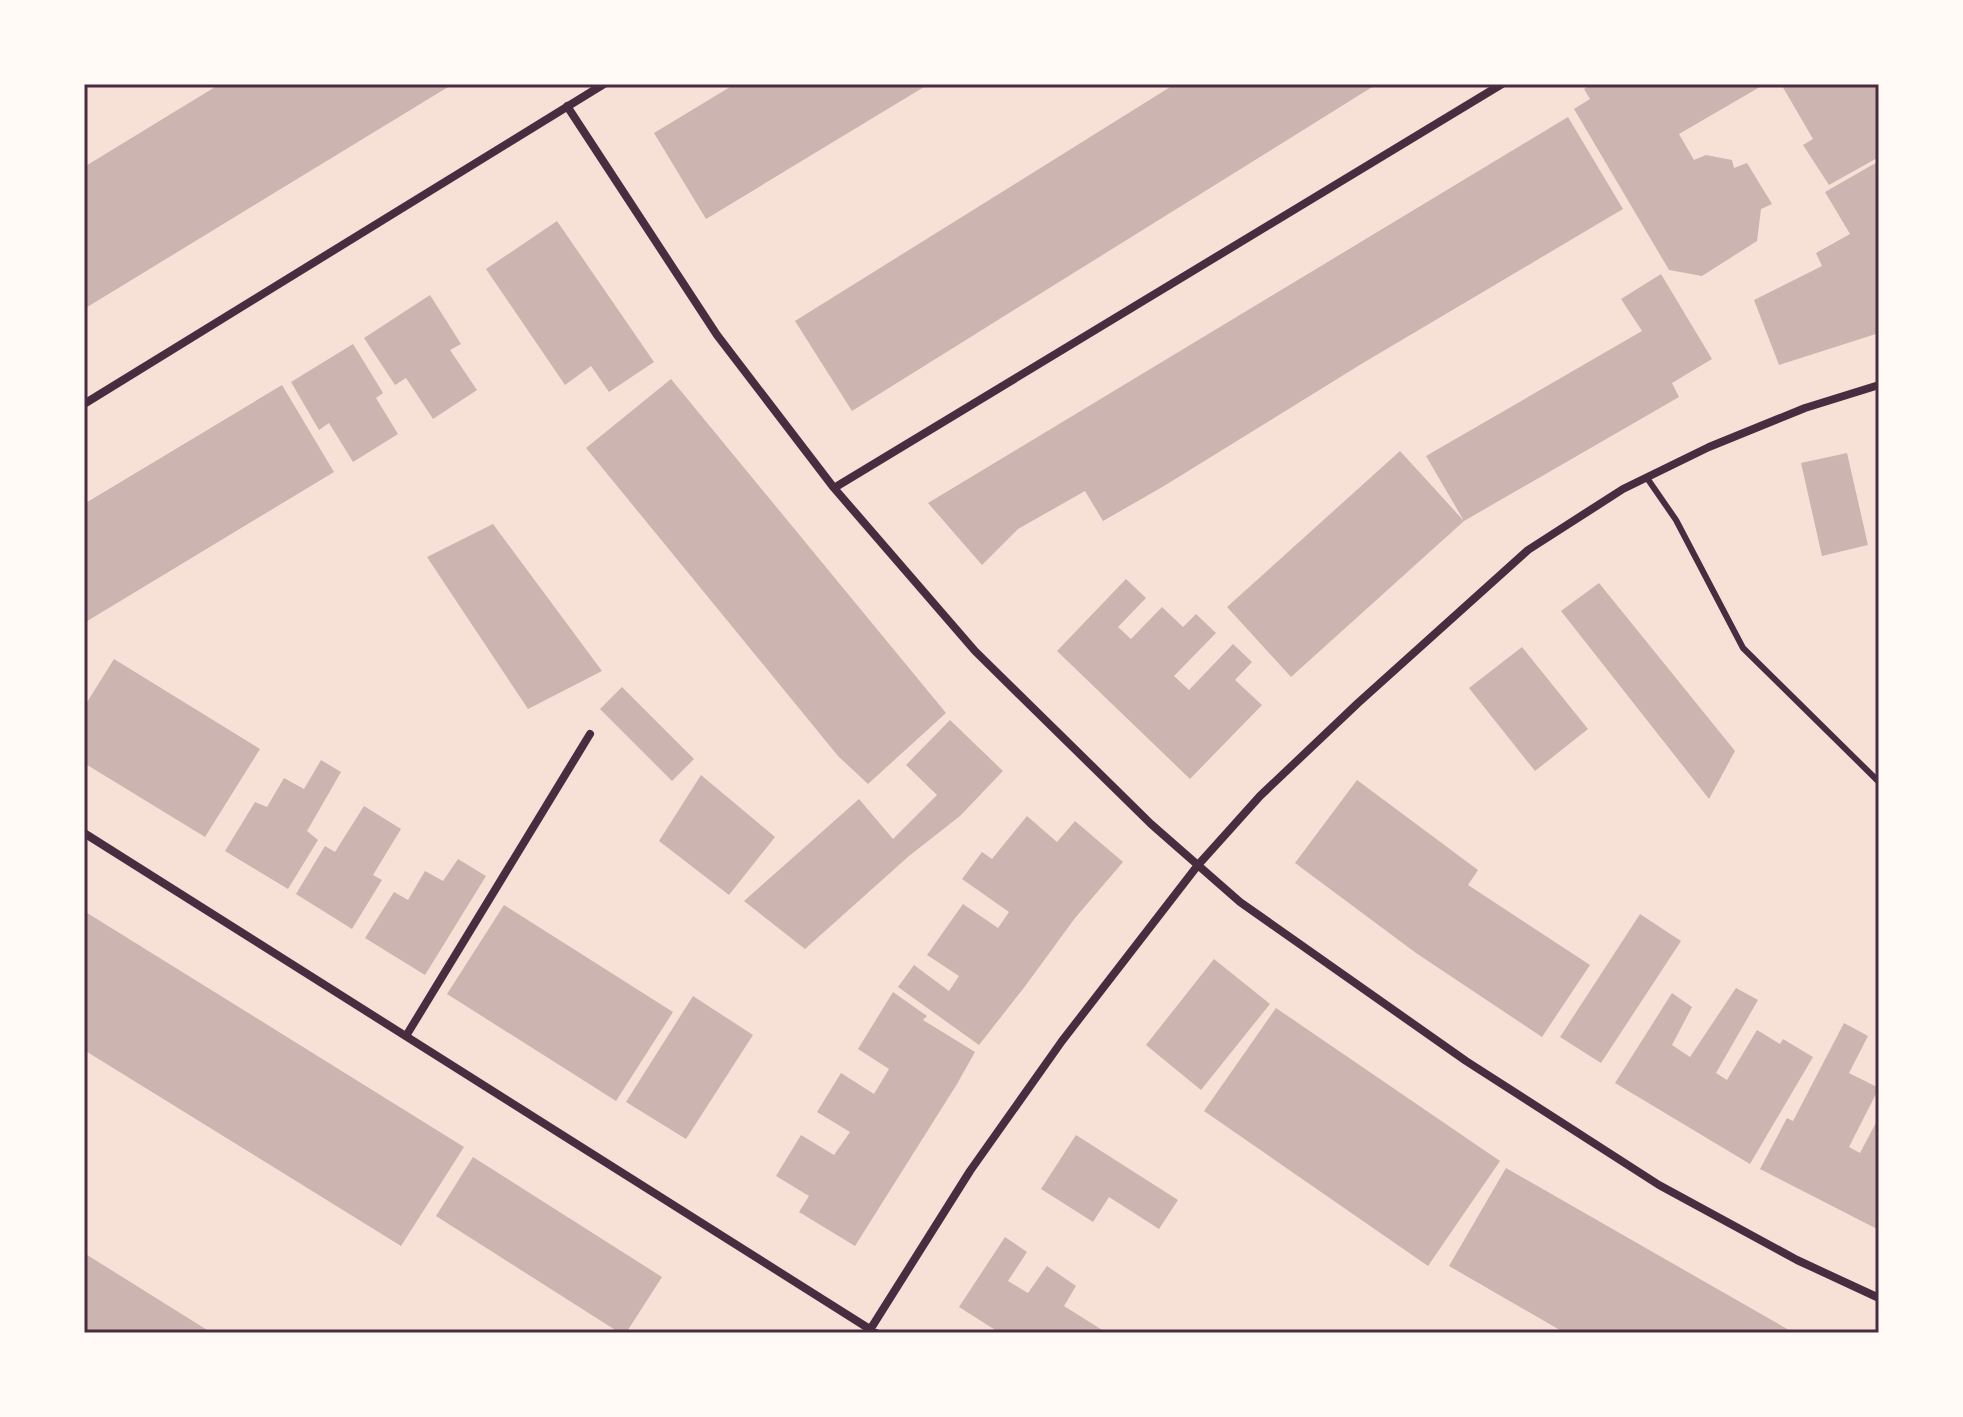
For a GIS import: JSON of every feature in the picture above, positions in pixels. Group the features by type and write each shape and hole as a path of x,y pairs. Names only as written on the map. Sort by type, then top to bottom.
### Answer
{"street":[{"path":"84,404 604,84"},
{"path":"834,488 1502,84"},
{"path":"567,106 717,335 834,488 975,651 1151,824 1240,902 1466,1061 1646,1177 1797,1260 1879,1298"},
{"path":"84,833 871,1332 970,1171 1062,1041 1198,865 1260,796 1358,703 1528,550 1623,489 1709,447 1805,408 1879,385"},
{"path":"406,1036 590,734"}],"lane":[{"path":"1647,478 1676,520 1743,648 1879,782"}],"building":[{"path":"220,84 453,84 84,309 84,167"},
{"path":"735,84 929,84 706,219 654,133"},
{"path":"1175,84 1377,84 852,411 795,321"},
{"path":"1591,84 1765,84 1679,134 1694,160 1706,155 1732,160 1734,168 1747,163 1772,204 1761,209 1757,241 1702,276 1669,270 1574,109 1590,99 1584,89"},
{"path":"1781,84 1879,84 1879,157 1829,185 1803,145 1813,139"},
{"path":"1568,117 1623,209 1363,363 1164,486 1103,521 1085,491 1018,529 982,565 928,503"},
{"path":"1879,161 1879,333 1779,365 1754,300 1822,266 1816,253 1850,234 1825,192"},
{"path":"557,221 654,362 609,392 591,366 565,385 486,269"},
{"path":"1661,274 1712,359 1672,383 1679,397 1464,521 1426,456 1642,331 1621,299"},
{"path":"430,295 461,344 450,350 477,390 433,419 406,378 395,385 364,338"},
{"path":"353,344 383,393 376,398 398,434 353,462 329,423 319,430 291,382"},
{"path":"671,379 946,713 868,784 838,756 586,448"},
{"path":"282,385 334,472 84,623 84,504"},
{"path":"1400,451 1464,521 1291,677 1227,607"},
{"path":"1847,453 1868,545 1822,556 1801,463"},
{"path":"493,524 602,671 528,709 427,557"},
{"path":"1126,579 1146,598 1118,627 1131,639 1162,607 1183,627 1196,614 1216,633 1174,676 1189,690 1233,644 1252,662 1235,680 1262,705 1190,779 1057,651"},
{"path":"1599,583 1735,751 1709,799 1561,611"},
{"path":"1522,647 1588,729 1535,771 1469,688"},
{"path":"114,659 260,749 205,837 84,763 84,707"},
{"path":"622,687 694,759 672,781 600,709"},
{"path":"950,720 1003,771 960,816 909,856 805,949 744,901 859,799 893,839 937,795 906,765"},
{"path":"321,760 341,772 307,831 318,840 288,889 225,851 255,802 267,807 284,778 304,789"},
{"path":"701,775 775,837 729,895 659,841"},
{"path":"1357,780 1478,870 1468,885 1590,965 1542,1037 1416,953 1295,863"},
{"path":"364,806 401,829 373,875 382,880 352,929 296,894 325,846 335,852"},
{"path":"1027,816 1057,842 1075,821 1123,862 1075,918 979,1045 898,987 914,965 949,991 959,976 927,955 963,904 998,928 1009,912 962,879 982,852 992,859"},
{"path":"458,859 486,876 425,975 365,938 394,892 408,900 425,871 443,881"},
{"path":"504,905 673,1012 616,1101 447,994"},
{"path":"84,911 464,1147 401,1246 84,1050"},
{"path":"1640,914 1681,941 1601,1063 1560,1037"},
{"path":"1214,959 1270,1004 1201,1090 1146,1045"},
{"path":"1736,988 1758,1000 1716,1073 1727,1080 1757,1030 1780,1044 1783,1039 1813,1057 1750,1164 1615,1083 1672,993 1692,1007 1672,1045 1690,1057"},
{"path":"893,992 927,1016 923,1020 975,1052 855,1246 799,1212 809,1196 776,1176 801,1135 834,1155 850,1132 817,1112 841,1073 874,1094 889,1069 858,1049"},
{"path":"693,996 753,1035 686,1139 626,1102"},
{"path":"1276,1008 1500,1161 1428,1266 1204,1111"},
{"path":"1844,1023 1868,1036 1849,1073 1879,1088 1849,1147 1860,1153 1879,1117 1879,1230 1760,1169 1787,1118 1793,1121"},
{"path":"1076,1135 1178,1200 1159,1229 1109,1197 1093,1222 1041,1189"},
{"path":"473,1157 662,1277 626,1333 620,1333 436,1216"},
{"path":"1506,1168 1789,1330 1788,1333 1565,1333 1449,1266"},
{"path":"1005,1237 1027,1252 1008,1281 1028,1293 1047,1266 1076,1286 1064,1306 1107,1333 1000,1333 959,1307"},
{"path":"84,1253 212,1333 84,1333"}]}
